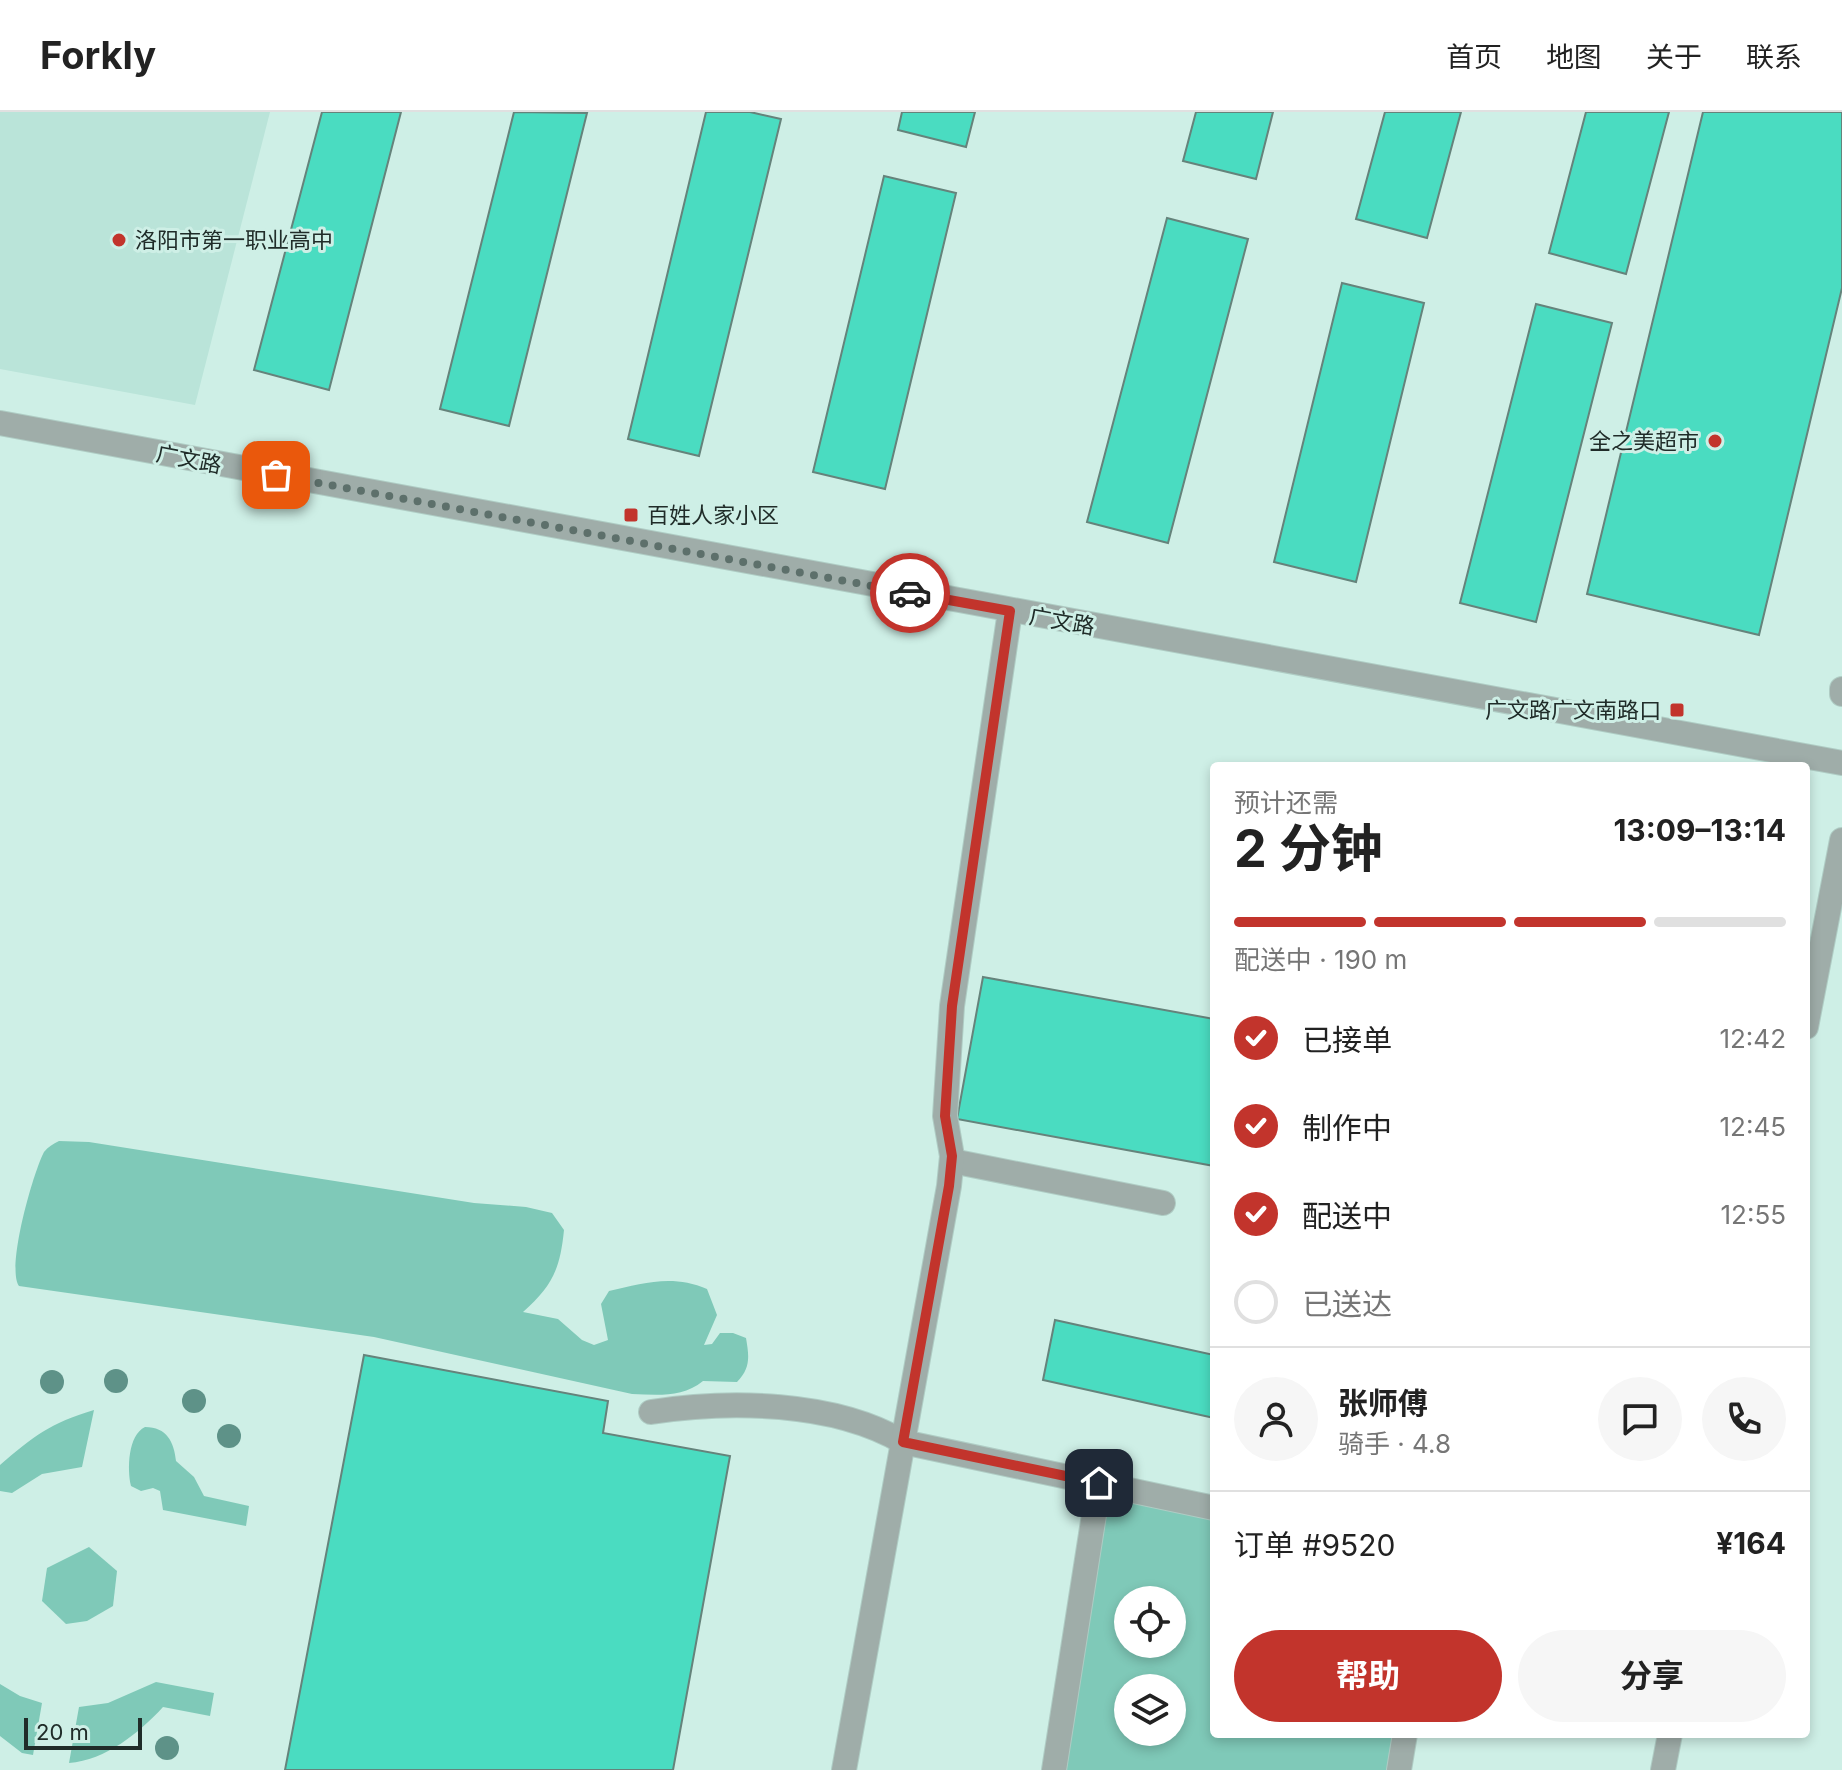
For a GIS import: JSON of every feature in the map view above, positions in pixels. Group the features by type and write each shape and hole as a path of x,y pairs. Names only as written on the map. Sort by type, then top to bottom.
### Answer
{"street":[{"name":"广文路","path":"0,423 1842,763"},
{"path":"844,1770 952,1161 945,1116 952,1006 1010,611"},
{"path":"1810,1006 1842,840"},
{"path":"952,1161 1163,1203"},
{"path":"651,1412 709,1406 754,1406 816,1413 878,1427 903,1442 1210,1507"},
{"path":"1054,1770 1099,1483"},
{"path":"1399,1770 1404,1738"},
{"path":"1663,1770 1669,1738"}],"shaded area":[{"name":"洛阳市第一职业高中","path":"0,112 270,112 195,405 0,369"}],"green space":[{"path":"59,1141 89,1142 552,1213 564,1230 557,1267 548,1285 523,1312 558,1319 582,1340 594,1345 608,1340 601,1304 609,1291 658,1281 694,1284 707,1289 717,1315 704,1345 712,1344 720,1333 733,1333 746,1338 747,1367 737,1382 703,1381 678,1393 632,1394 374,1337 19,1286 16,1260 28,1199 44,1152"},
{"path":"94,1410 82,1467 42,1474 12,1493 0,1491 0,1465 43,1432"},
{"path":"145,1427 159,1430 168,1437 176,1461 194,1477 204,1496 249,1506 246,1526 163,1510 160,1491 153,1488 141,1491 131,1486 129,1462 132,1445 139,1431"},
{"path":"1119,1496 1210,1516 1210,1738 1394,1738 1389,1770 1062,1770 1103,1522 1109,1502"},
{"path":"89,1547 117,1571 113,1606 87,1621 66,1624 42,1601 47,1568"},
{"path":"156,1682 214,1693 210,1716 163,1707 121,1744 96,1757 69,1763 79,1707 108,1703"},
{"path":"0,1684 20,1696 42,1703 33,1755 22,1753 0,1736"}],"building":[{"path":"322,112 401,112 329,390 254,370"},
{"path":"514,112 587,113 509,426 440,409"},
{"path":"706,112 750,112 781,119 699,456 628,439"},
{"path":"902,112 975,112 966,147 898,130"},
{"path":"1196,112 1273,112 1256,179 1183,161"},
{"path":"1385,112 1461,112 1427,238 1356,219"},
{"path":"1586,112 1669,112 1626,274 1549,253"},
{"name":"全之美超市","path":"1703,112 1842,112 1842,288 1759,635 1587,594"},
{"path":"884,176 956,193 885,489 813,472"},
{"path":"1167,218 1248,239 1168,543 1087,522"},
{"path":"1342,283 1424,303 1356,582 1274,562"},
{"path":"1536,304 1612,323 1536,622 1460,603"},
{"path":"983,977 1210,1018 1210,1165 957,1119"},
{"path":"1055,1320 1210,1354 1210,1417 1043,1380"},
{"path":"364,1355 608,1401 603,1433 730,1456 673,1770 285,1770"}],"way so far":[{"path":"276,475 910,593"}],"place":[{"name":"洛阳市第一职业高中","path":"119,240"},
{"name":"全之美超市","path":"1715,441"},
{"name":"百姓人家小区","path":"631,515"},
{"name":"广文路广文南路口","path":"1677,710"}],"route":[{"path":"910,593 1010,611 952,1006 945,1116 952,1156 949,1186 903,1442 1099,1483"}]}
